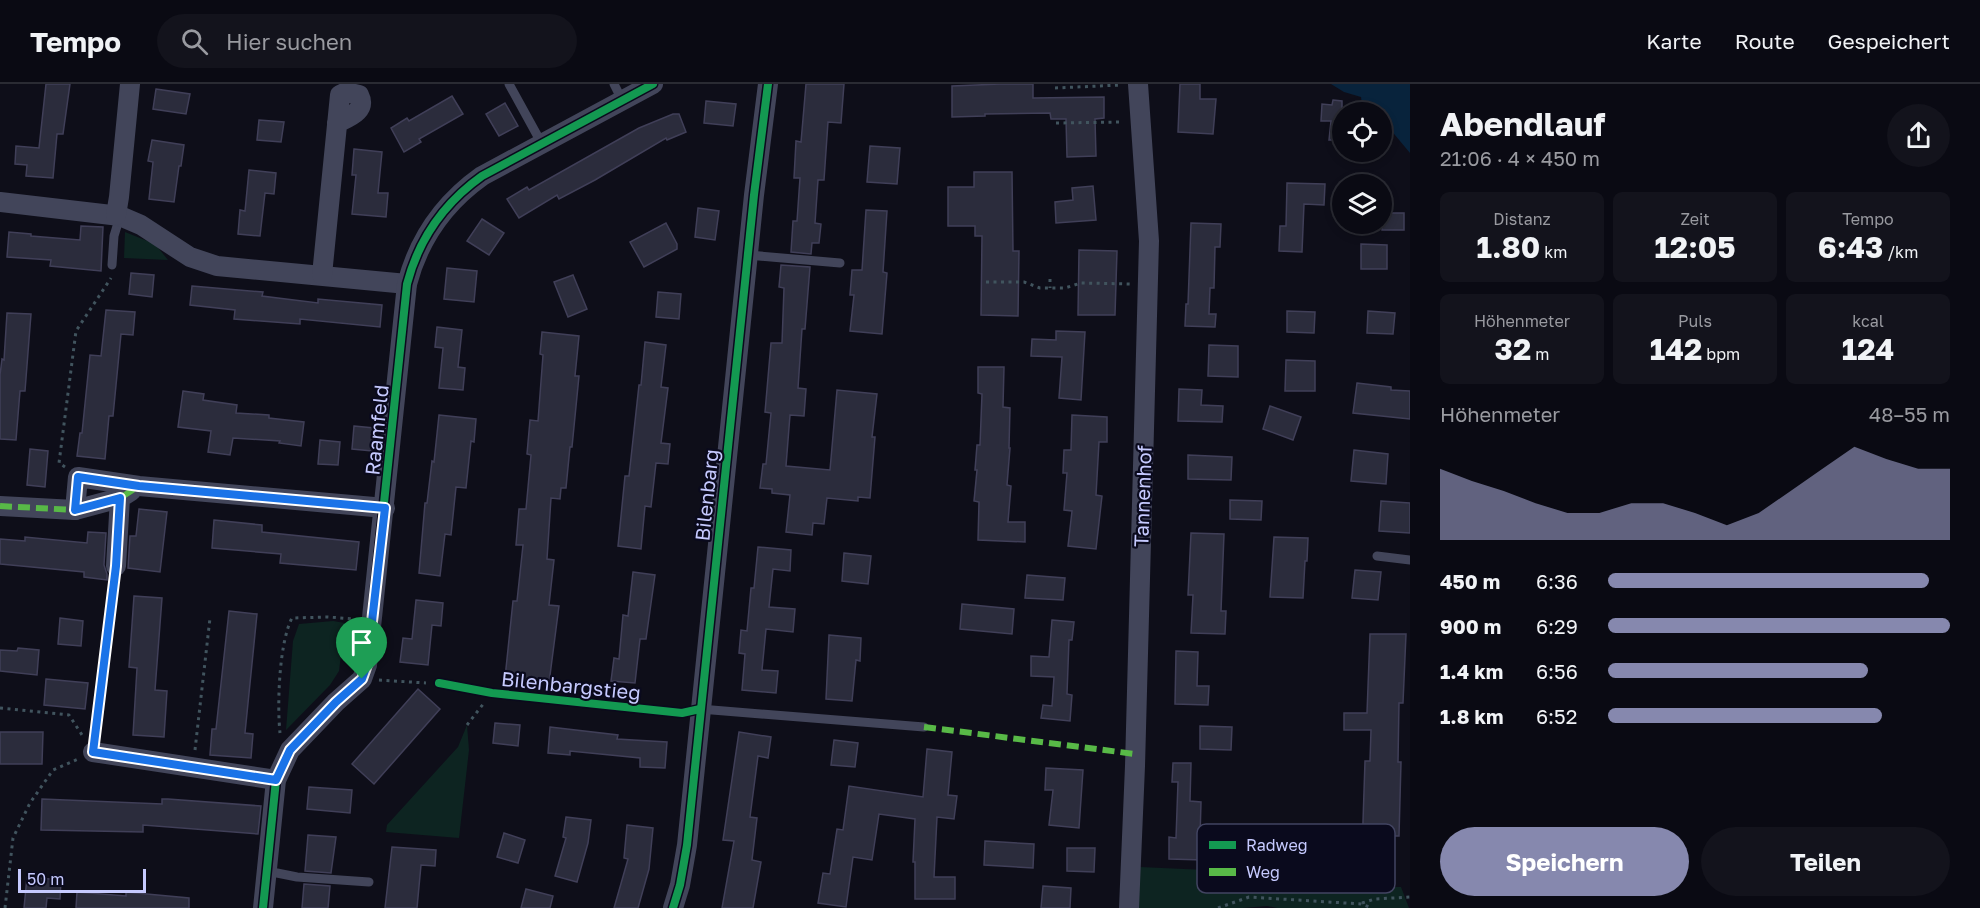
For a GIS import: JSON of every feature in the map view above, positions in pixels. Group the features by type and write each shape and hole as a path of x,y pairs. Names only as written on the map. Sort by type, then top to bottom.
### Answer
{"street":[{"path":"118,215 130,84"},
{"name":"Raamfeld","path":"362,679 367,665 373,620 407,284 422,243 450,202 482,176 542,144 618,92 653,84"},
{"name":"Bilenbarg","path":"673,908 680,885 687,845 755,184 768,84"},
{"name":"Tannenhof","path":"1129,908 1148,285 1148,210 1138,84"},
{"path":"322,274 337,123"},
{"path":"0,202 118,215 141,225 184,253 204,263 217,266 322,274 407,284"},
{"path":"75,510 78,477 139,486 385,508"},
{"path":"0,506 75,510 120,498 139,486"},
{"path":"116,566 120,498"},
{"path":"263,908 276,780 290,750 336,702 362,679"},
{"path":"93,752 276,780"}],"lane":[{"path":"509,84 542,144"},
{"path":"112,265 118,215"},
{"path":"748,255 840,263"},
{"path":"1377,556 1410,560"},
{"name":"Bilenbargstieg","path":"439,683 492,693 682,713 700,709 924,727"},
{"path":"267,872 297,877 369,882"}],"path":[{"path":"1055,88 1138,84"},
{"path":"1056,123 1140,122"},
{"path":"78,477 59,463 76,331 112,276 112,265"},
{"path":"1050,279 1050,288"},
{"path":"986,282 1024,282 1040,288 1065,288 1081,283 1148,285"},
{"path":"93,752 116,566"},
{"path":"290,750 280,735 279,721 282,650 292,618 328,617 373,620"},
{"path":"193,767 210,618"},
{"path":"362,679 439,683"},
{"path":"467,725 492,693"},
{"path":"0,708 69,715 93,752"},
{"path":"5,908 13,838 30,802 53,770 93,752"},
{"path":"1218,908 1249,897 1360,904 1372,908"},
{"path":"1360,904 1375,899 1410,897"}],"green space":[{"path":"125,232 155,244 168,260 124,258"},
{"path":"333,621 345,623 339,671 330,685 286,730 293,641 299,624"},
{"path":"467,725 469,750 459,838 386,832 387,825 458,747"},
{"path":"1140,867 1197,870 1197,893 1395,893 1395,887 1401,887 1409,908 1277,908 1267,906 1137,908"}],"water":[{"path":"1331,84 1410,84 1410,153 1392,131 1392,102 1362,102 1361,97 1344,92"}],"building":[{"path":"46,84 70,84 63,134 57,134 53,178 26,176 27,165 15,164 16,146 39,148"},
{"path":"806,84 844,84 841,123 828,122 824,180 818,180 815,223 821,224 819,243 812,243 811,254 791,252 793,221 797,221 800,178 794,178 796,141 801,142"},
{"path":"1033,84 1033,98 1104,97 1104,118 1095,119 1096,156 1067,157 1066,119 1051,119 1050,113 952,117 952,86"},
{"path":"1180,84 1200,84 1200,99 1216,99 1213,134 1178,132"},
{"path":"156,89 190,94 186,114 153,109"},
{"path":"452,96 463,114 419,139 421,142 404,152 391,128 407,118 409,121"},
{"path":"706,101 736,104 733,126 704,123"},
{"path":"505,103 518,126 499,136 486,114"},
{"path":"1322,104 1332,105 1332,140 1329,140 1331,121 1321,121"},
{"path":"673,114 679,114 686,132 667,140 666,138 559,199 557,195 519,218 507,199 527,187 529,190 639,128"},
{"path":"259,120 284,122 281,142 257,140"},
{"path":"152,140 184,145 174,202 149,199 153,162 148,161"},
{"path":"870,146 900,148 897,184 867,182"},
{"path":"354,149 382,152 378,193 388,193 386,217 352,214 356,175 352,175"},
{"path":"249,170 276,173 274,194 265,193 260,236 238,234 240,210 245,211"},
{"path":"974,172 1012,172 1013,251 1019,251 1018,316 981,315 982,236 975,236 975,226 948,226 948,187 974,187"},
{"path":"1287,183 1325,184 1324,205 1304,204 1302,252 1279,251 1280,226 1286,226"},
{"path":"1093,186 1096,220 1056,223 1055,202 1073,200 1072,188"},
{"path":"698,208 719,211 715,240 695,237"},
{"path":"866,210 887,211 883,272 887,273 882,334 850,331 854,295 850,295 852,270 862,270"},
{"path":"1392,213 1404,213 1404,230 1392,230"},
{"path":"482,219 504,233 489,255 467,241"},
{"path":"666,223 677,244 677,249 644,267 630,242"},
{"path":"1191,223 1221,224 1220,247 1215,247 1214,288 1210,288 1209,314 1216,314 1215,327 1185,326"},
{"path":"81,226 103,227 101,271 50,266 51,260 7,257 9,232 80,240"},
{"path":"1361,244 1387,245 1387,269 1361,269"},
{"path":"1079,250 1117,251 1115,315 1078,315"},
{"path":"781,265 810,267 805,329 802,329 798,388 806,389 804,416 790,415 786,466 830,470 837,390 877,394 872,437 875,437 870,498 858,497 858,501 827,498 824,524 813,523 812,535 786,532 790,495 772,493 772,489 760,488 763,464 766,464 771,413 765,412 771,343 782,343 784,288 779,287"},
{"path":"447,268 477,271 474,302 444,299"},
{"path":"131,273 154,275 152,297 129,294"},
{"path":"573,275 587,309 568,317 554,282"},
{"path":"192,286 263,292 262,296 318,303 318,299 382,305 380,327 300,319 300,324 234,319 235,310 190,305"},
{"path":"658,292 681,294 679,319 656,317"},
{"path":"106,310 135,312 133,335 121,334 113,416 109,416 105,459 77,456 80,433 82,433 90,355 101,356"},
{"path":"1287,311 1315,312 1314,333 1287,332"},
{"path":"1368,311 1395,313 1393,334 1367,333"},
{"path":"7,313 31,314 25,391 20,391 16,440 0,439 0,375 2,359 4,360"},
{"path":"437,327 462,330 458,367 465,368 463,390 439,388 443,348 435,347"},
{"path":"1056,331 1085,332 1081,400 1059,398 1062,357 1031,356 1032,339 1056,340"},
{"path":"542,332 579,336 575,376 579,376 566,488 561,488 560,499 551,498 547,559 554,560 549,605 559,606 549,683 505,678 513,601 517,601 523,545 516,545 519,509 526,509 531,455 527,454 530,420 538,421 543,355 540,354"},
{"path":"645,342 666,345 661,387 668,388 661,443 670,444 668,464 656,463 651,507 645,506 641,549 618,546 625,476 629,476"},
{"path":"1209,345 1238,346 1238,377 1208,376"},
{"path":"1286,360 1315,361 1315,391 1285,391"},
{"path":"978,367 1004,367 1003,407 1010,408 1007,485 1011,486 1008,522 1025,522 1025,542 978,540 979,502 974,501 977,445 980,445 982,394 978,393"},
{"path":"1357,383 1391,387 1391,390 1410,391 1410,419 1353,413"},
{"path":"1179,389 1202,390 1201,405 1223,406 1222,422 1178,421"},
{"path":"183,391 204,394 203,400 237,405 236,413 269,415 269,418 304,422 301,446 279,443 280,441 233,438 230,455 208,452 211,431 178,427"},
{"path":"1270,406 1301,417 1293,440 1263,429"},
{"path":"439,415 476,419 466,488 456,487 451,535 445,534 440,576 419,573 425,503 427,503 432,461 434,462"},
{"path":"1072,415 1107,417 1107,442 1099,442 1096,495 1102,496 1096,549 1068,546 1072,511 1064,510 1067,473 1063,473 1064,450 1071,450"},
{"path":"354,426 374,428 372,451 352,449"},
{"path":"320,440 340,442 338,465 318,464"},
{"path":"30,449 48,451 45,487 27,485"},
{"path":"1354,450 1388,454 1386,484 1351,481"},
{"path":"1188,455 1232,457 1231,480 1188,479"},
{"path":"1230,500 1262,501 1261,520 1230,519"},
{"path":"1381,501 1410,503 1410,533 1379,531"},
{"path":"139,509 167,512 160,572 128,568 130,536 136,536"},
{"path":"214,520 262,525 262,532 359,542 356,570 280,563 281,554 212,548"},
{"path":"88,532 106,533 104,565 107,580 84,577 84,572 0,564 0,539 25,541 25,537 87,543"},
{"path":"1191,533 1224,534 1221,611 1226,611 1225,634 1191,633 1193,595 1188,595"},
{"path":"1274,537 1308,538 1303,598 1270,597"},
{"path":"758,547 791,550 790,571 773,569 769,607 795,609 793,632 766,629 762,670 778,671 776,693 742,690 745,654 739,653 741,630 747,631"},
{"path":"844,553 871,556 868,584 842,581"},
{"path":"1355,570 1381,572 1378,600 1352,598"},
{"path":"633,572 655,575 646,639 640,639 635,683 611,681 614,658 619,659 623,615 628,616"},
{"path":"1027,575 1065,578 1063,600 1025,598"},
{"path":"134,596 162,598 155,690 167,691 164,737 133,735 137,668 129,667"},
{"path":"416,600 443,603 441,626 432,625 428,665 400,662 403,638 412,639"},
{"path":"962,604 1014,609 1012,634 960,629"},
{"path":"229,611 257,614 245,733 253,734 251,758 210,755 212,729 216,729"},
{"path":"60,618 83,621 81,646 58,644"},
{"path":"1052,620 1074,622 1072,640 1069,640 1067,694 1072,695 1070,721 1041,718 1043,705 1052,706 1054,677 1031,676 1031,656 1049,657"},
{"path":"1370,634 1406,634 1403,703 1399,703 1398,762 1401,762 1399,836 1395,836 1395,824 1363,824 1365,761 1370,761 1371,730 1344,730 1344,713 1367,713"},
{"path":"829,635 861,638 860,661 856,660 852,701 826,699"},
{"path":"18,648 39,650 37,675 0,671 0,650 17,651"},
{"path":"1176,651 1198,652 1197,686 1209,686 1208,705 1175,704"},
{"path":"46,679 88,683 85,709 44,705"},
{"path":"418,689 440,709 374,784 352,764"},
{"path":"495,723 520,725 518,746 493,743"},
{"path":"1200,726 1232,727 1231,750 1200,749"},
{"path":"550,727 618,735 617,739 667,742 665,768 640,767 640,758 570,751 570,755 548,753"},
{"path":"0,732 43,732 42,764 0,764"},
{"path":"739,732 771,737 768,758 758,756 750,817 757,818 752,860 761,862 753,908 722,908 734,841 723,840"},
{"path":"834,740 858,743 855,767 831,765"},
{"path":"927,749 952,752 948,795 957,796 954,819 937,817 934,877 955,877 955,899 915,899 915,862 913,862 915,819 879,814 872,860 853,857 846,907 818,903 823,873 830,874 837,829 843,830 849,786 923,797"},
{"path":"1173,763 1191,763 1190,801 1201,802 1200,824 1197,824 1197,860 1169,859 1169,837 1176,838 1178,782 1172,782"},
{"path":"1046,768 1083,770 1079,828 1049,825 1053,790 1045,790"},
{"path":"309,787 352,790 350,813 307,809"},
{"path":"42,799 162,804 162,799 168,799 261,806 258,834 143,825 143,832 41,830"},
{"path":"566,817 591,820 588,843 577,882 555,876 566,838 563,837"},
{"path":"627,825 653,828 649,869 638,908 614,908 628,859 624,858"},
{"path":"504,833 525,840 518,863 497,857"},
{"path":"308,835 336,837 331,873 305,871"},
{"path":"985,841 1034,844 1033,868 984,865"},
{"path":"392,847 436,850 435,866 421,865 417,908 385,908"},
{"path":"1067,848 1095,848 1094,872 1067,871"},
{"path":"27,877 61,880 60,899 47,898 46,908 24,908"},
{"path":"304,884 330,886 328,908 302,908"},
{"path":"1043,886 1071,888 1070,908 1041,908"},
{"path":"526,889 553,896 550,908 521,908"},
{"path":"77,892 126,896 126,892 189,898 189,908 76,908"}],"marked path":[{"path":"75,510 78,477 139,486 385,508"},
{"path":"116,566 120,498 139,486"},
{"path":"0,506 75,510 120,498"},
{"path":"924,727 1135,754"},
{"path":"93,752 276,780"}],"cycle path":[{"path":"263,908 276,780 290,750 336,702 362,679 367,665 407,284 418,252 445,210 482,176 653,84"},
{"path":"673,908 680,885 687,845 754,195 768,84"},
{"path":"439,683 492,693 682,713 700,709"}],"route":[{"path":"78,477 139,486 385,508 367,665 362,679 336,702 290,750 276,780 93,752 116,566 120,498 75,510 78,477"}]}
